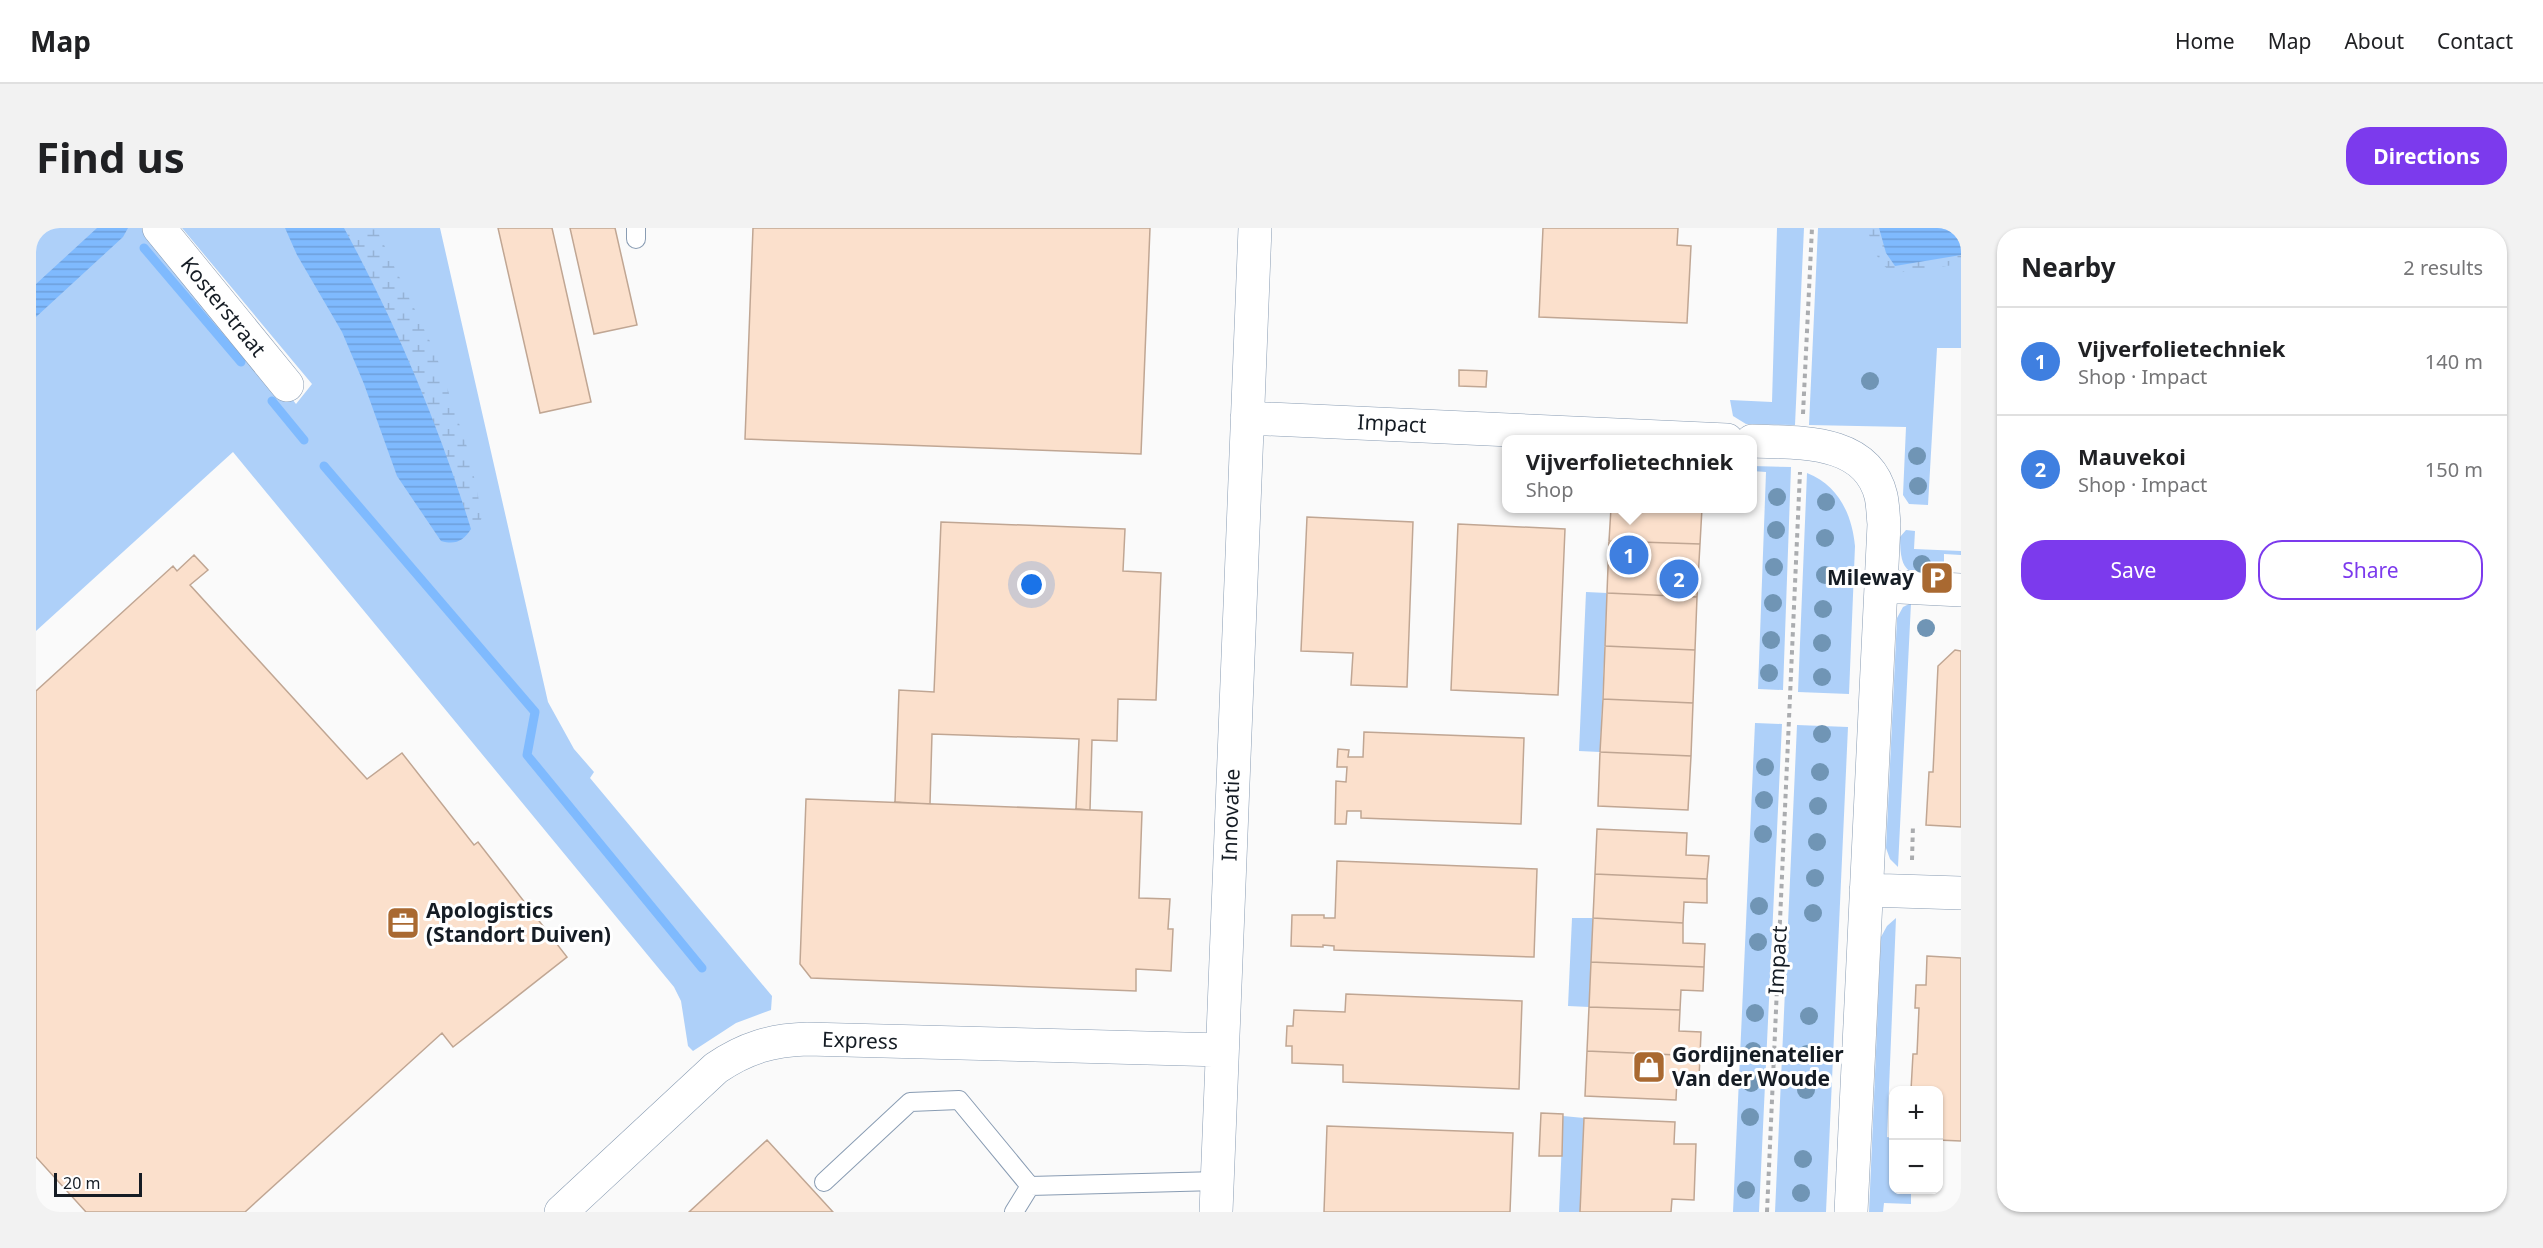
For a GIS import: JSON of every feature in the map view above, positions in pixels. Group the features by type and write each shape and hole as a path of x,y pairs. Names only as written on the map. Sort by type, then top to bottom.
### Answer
{"street":[{"name":"Kosterstraat","path":"159,228 287,385"},
{"path":"1247,418 1255,228"},
{"name":"Impact","path":"1247,418 1618,435"},
{"name":"Innovatie","path":"1217,1196 1247,418"},
{"path":"1757,441 1826,445 1843,450 1859,461 1873,477 1881,495 1884,524 1851,1212"},
{"path":"1881,586 1961,590"},
{"path":"1866,890 1961,893"},
{"name":"Express","path":"561,1212 716,1068 736,1054 761,1044 807,1039 1222,1050"}],"lane":[{"path":"824,1182 910,1101 959,1100 1030,1186 1217,1196"},
{"path":"1014,1212 1030,1186"}],"path":[{"name":"Impact","path":"1767,1212 1789,708"}],"green space":[{"path":"36,228 154,228 296,404 312,384 182,228 440,228 548,702 574,749 594,772 590,778 772,996 771,1010 736,1023 693,1051 688,1046 681,1001 674,987 233,452 36,631"},
{"path":"332,228 376,228 435,352 469,453 482,515 479,530 464,540 463,523"},
{"path":"1777,228 1804,228 1795,425 1746,424 1733,416 1730,400 1772,402"},
{"path":"1818,228 1879,228 1961,255 1961,348 1937,348 1928,505 1909,504 1903,495 1906,427 1809,425"},
{"path":"1867,228 1961,228 1961,264 1896,273 1880,261"},
{"path":"1757,466 1791,467 1783,690 1758,689 1766,472 1757,471"},
{"path":"1807,473 1818,478 1835,493 1842,502 1851,523 1855,546 1849,694 1798,692"},
{"path":"1906,530 1915,531 1914,549 1961,551 1961,555 1944,554 1944,576 1915,573 1905,566 1900,550 1900,537"},
{"path":"1586,592 1607,593 1600,752 1579,751"},
{"path":"1911,603 1898,867 1890,859 1886,848 1897,618 1903,607"},
{"path":"1755,723 1782,724 1759,1212 1733,1212"},
{"path":"1797,725 1848,727 1826,1212 1775,1212"},
{"path":"1572,918 1593,918 1589,1007 1568,1006"},
{"path":"1896,918 1887,1137 1889,1137 1889,1194 1911,1194 1911,1204 1884,1203 1883,1212 1869,1212 1881,937 1887,926"},
{"path":"1563,1116 1584,1118 1580,1212 1559,1212"}],"shaded area":[{"path":"97,228 128,228 123,237 36,317 36,284"},
{"path":"285,228 344,228 399,338 445,452 471,529 459,541 441,541 397,476 364,384 342,332 297,255"},
{"path":"1879,228 1961,228 1961,255 1895,266 1886,253"}],"building":[{"path":"498,228 552,228 591,402 540,413"},
{"path":"570,228 615,228 637,325 594,334"},
{"path":"753,228 1150,228 1141,454 745,439"},
{"path":"1543,228 1678,228 1677,245 1691,246 1687,323 1539,317"},
{"path":"1459,370 1487,371 1486,387 1459,386"},
{"path":"1611,513 1702,513 1700,544 1609,541"},
{"path":"1307,517 1413,522 1407,687 1351,685 1353,653 1301,651"},
{"path":"941,522 1125,529 1123,571 1161,573 1156,700 1118,699 1117,741 1092,740 1090,810 1076,809 1079,739 932,734 930,804 895,802 899,690 934,692"},
{"path":"1458,524 1565,529 1558,695 1451,690"},
{"path":"1609,541 1700,544 1697,597 1607,593"},
{"path":"194,555 208,570 190,585 367,779 402,753 474,845 478,842 567,957 453,1047 442,1033 245,1212 86,1212 36,1157 36,691 173,566 177,571"},
{"path":"1607,593 1697,597 1695,650 1605,646"},
{"path":"1605,646 1695,650 1693,703 1603,699"},
{"path":"1955,650 1961,651 1961,827 1926,825 1929,772 1933,772 1938,666"},
{"path":"1603,699 1693,703 1691,756 1600,752"},
{"path":"1364,732 1524,738 1521,824 1361,818 1361,811 1347,811 1346,824 1335,824 1336,781 1346,782 1347,767 1337,767 1338,749 1349,750 1348,757 1363,757"},
{"path":"1600,752 1691,756 1688,810 1598,806"},
{"path":"806,799 1142,812 1139,898 1170,899 1168,929 1173,929 1171,971 1136,969 1136,991 811,978 800,964"},
{"path":"1597,829 1687,833 1686,855 1709,856 1707,879 1595,874"},
{"path":"1337,861 1537,869 1534,957 1334,950 1334,946 1323,945 1323,947 1291,946 1292,915 1324,915 1324,918 1335,918"},
{"path":"1595,874 1707,879 1707,903 1684,902 1683,923 1593,918"},
{"path":"1593,918 1683,923 1683,943 1705,944 1704,967 1591,962"},
{"path":"1927,956 1961,958 1961,1141 1943,1140 1943,1086 1911,1086 1913,1054 1917,1054 1919,1008 1915,1008 1916,985 1926,985"},
{"path":"1591,962 1704,967 1703,991 1681,990 1680,1010 1589,1007"},
{"path":"1346,994 1522,1001 1519,1089 1343,1082 1343,1065 1292,1063 1292,1046 1286,1046 1287,1026 1293,1026 1294,1010 1345,1012"},
{"path":"1589,1007 1680,1010 1679,1031 1701,1032 1700,1056 1587,1051"},
{"path":"1587,1051 1700,1056 1699,1079 1677,1078 1676,1100 1585,1096"},
{"path":"1541,1113 1563,1114 1562,1156 1539,1156"},
{"path":"1584,1118 1675,1122 1674,1144 1696,1144 1694,1200 1672,1199 1671,1212 1580,1212"},
{"path":"1327,1126 1513,1133 1510,1212 1324,1212"},
{"path":"767,1140 833,1212 689,1212"}],"waterway":[{"path":"144,248 241,362"},
{"path":"272,401 304,440"},
{"path":"324,466 535,712 527,755 702,968"}],"place":[{"name":"Vijverfolietechniek","path":"1629,555"},
{"name":"Mileway","path":"1937,578"},
{"name":"Mauvekoi","path":"1679,579"},
{"name":"Apologistics (Standort Duiven)","path":"403,923"},
{"name":"Gordijnenatelier Van der Woude","path":"1649,1067"}]}
